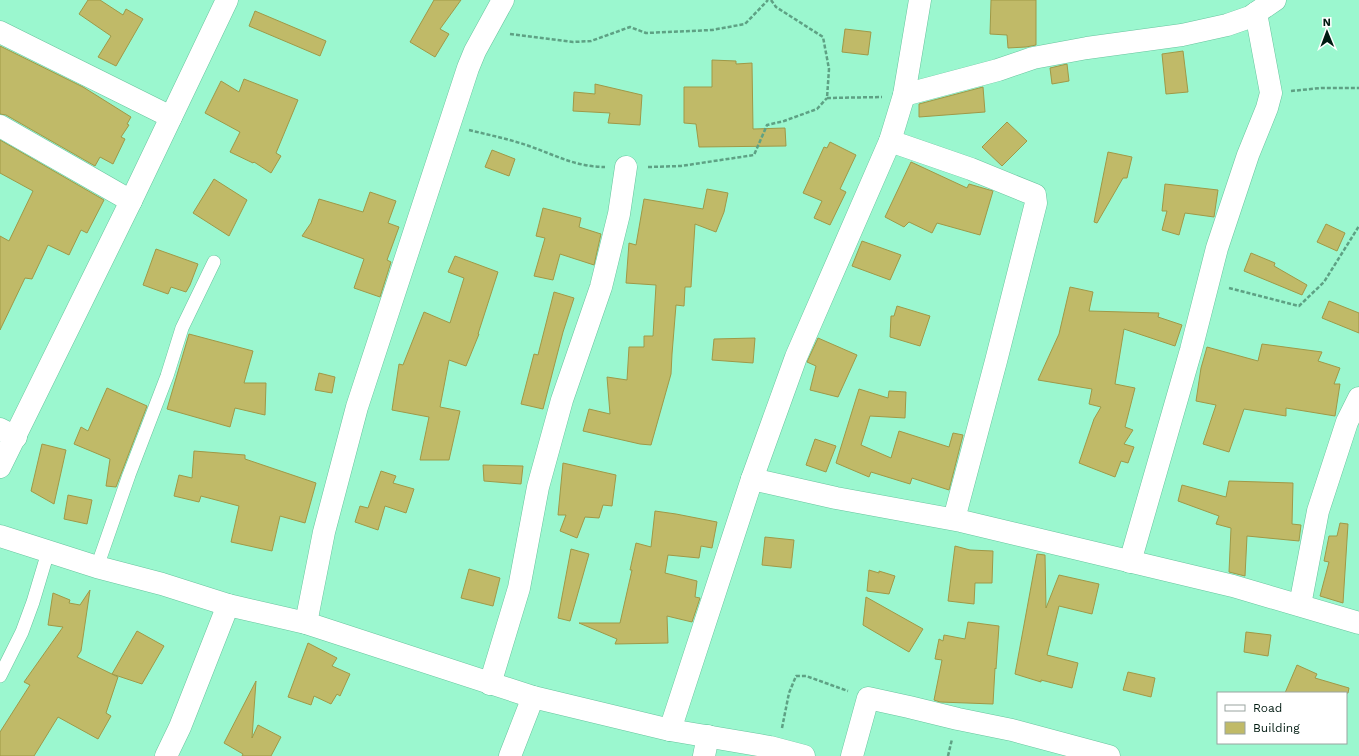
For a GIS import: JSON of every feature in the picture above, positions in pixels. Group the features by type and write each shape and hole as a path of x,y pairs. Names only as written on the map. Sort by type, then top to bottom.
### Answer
{"street":[{"path":"0,467 8,433 131,201 227,0"},
{"path":"306,623 324,532 357,407 448,125 468,68 475,51 503,0"},
{"path":"670,730 752,479 796,357 890,141 904,95 920,0"},
{"path":"904,95 998,70 1033,58 1087,48 1182,35 1227,25 1250,17 1275,0"},
{"path":"1130,562 1189,357 1217,248 1248,155 1267,108 1271,93 1256,13"},
{"path":"0,32 171,117"},
{"path":"0,126 131,201"},
{"path":"890,141 971,169 1035,195 1036,203 1024,252 954,519"},
{"path":"490,684 519,588 538,487 562,400 601,287 619,214 626,167"},
{"path":"1300,605 1318,511 1347,422 1359,398"},
{"path":"752,479 836,498 954,519 1233,586 1359,623"},
{"path":"0,536 97,567 162,584 228,605 306,623 533,697 670,730 706,746 770,747 804,756"},
{"path":"166,756 180,727 228,605"},
{"path":"510,756 533,697"},
{"path":"852,756 868,698 961,720 1012,730 1109,756"}],"lane":[{"path":"97,567 129,474 167,376 182,328 214,262"},
{"path":"0,676 22,632 48,552"}],"path":[{"path":"448,125 528,146 565,160 596,167 681,166 754,155 767,125 784,121 817,109 827,98 829,69 822,37 776,7 770,0 745,24 712,30 646,33 630,27 592,41 573,42 486,32"},
{"path":"1271,93 1321,88 1359,88"},
{"path":"827,98 890,97 904,95"},
{"path":"1209,282 1300,306 1324,282 1359,226"},
{"path":"770,747 782,728 790,693 796,676 806,676 868,698"}],"building":[{"path":"88,0 100,0 123,15 126,9 143,19 116,66 98,57 111,36 79,14"},
{"path":"434,0 461,0 440,29 449,34 435,57 410,42"},
{"path":"991,0 1036,0 1036,45 1008,48 1007,35 990,34"},
{"path":"255,11 326,41 320,56 249,26"},
{"path":"845,29 871,32 868,55 842,52"},
{"path":"0,46 83,87 131,117 127,124 129,125 121,137 125,139 113,164 100,157 95,166 6,115 0,114"},
{"path":"1183,51 1188,92 1166,94 1162,54"},
{"path":"712,60 736,61 736,64 752,63 753,129 785,128 786,146 699,147 696,124 684,123 684,87 712,87"},
{"path":"1067,64 1069,81 1052,84 1050,68"},
{"path":"244,79 298,100 276,153 281,156 271,173 254,162 253,163 230,152 240,132 205,113 221,81 239,92"},
{"path":"595,84 642,95 640,125 608,123 610,113 573,111 574,92 595,94"},
{"path":"983,87 985,112 919,117 919,104"},
{"path":"1007,122 1027,141 1002,166 982,147"},
{"path":"0,140 104,200 87,233 81,230 69,255 48,245 32,279 25,278 0,330 0,236 9,241 33,191 0,173"},
{"path":"830,142 856,155 840,189 846,192 830,225 814,218 822,201 803,193 824,147 827,148"},
{"path":"492,150 515,159 509,176 485,167"},
{"path":"1108,152 1132,157 1127,178 1123,178 1097,223 1094,222"},
{"path":"911,162 967,188 969,184 993,191 980,235 937,223 932,233 909,222 904,227 885,217"},
{"path":"214,179 247,200 229,236 193,213"},
{"path":"1165,184 1218,190 1214,217 1185,213 1179,235 1162,230 1167,211 1162,211"},
{"path":"707,189 728,193 724,212 716,232 695,224 691,287 685,287 684,306 676,305 671,374 651,445 640,444 583,431 589,409 610,414 607,377 627,380 629,347 644,347 644,336 653,336 656,285 626,283 629,243 636,245 644,199 703,209"},
{"path":"370,192 396,201 388,223 399,227 387,260 391,262 380,297 354,288 364,259 302,236 311,223 319,199 363,212"},
{"path":"543,208 581,218 579,227 601,234 594,265 560,254 553,280 534,276 545,238 536,236"},
{"path":"1326,224 1345,233 1337,251 1317,242"},
{"path":"862,241 901,255 890,280 852,266"},
{"path":"156,249 198,264 186,292 171,287 168,294 143,285"},
{"path":"1251,253 1275,263 1274,266 1307,285 1302,295 1244,271"},
{"path":"455,256 498,272 479,334 466,366 449,360 440,407 460,411 449,460 420,460 429,417 392,410 399,364 403,365 424,312 450,323 464,278 448,272"},
{"path":"1070,287 1093,292 1089,311 1159,313 1158,317 1182,325 1175,346 1124,329 1115,384 1135,388 1125,427 1133,430 1124,444 1134,447 1128,463 1121,461 1115,477 1079,463 1094,419 1101,407 1089,404 1092,389 1038,380 1059,334"},
{"path":"554,292 574,298 563,332 543,409 521,404 534,354 538,355"},
{"path":"1329,301 1359,313 1359,333 1322,318"},
{"path":"897,306 930,316 920,346 890,337 891,316 894,316"},
{"path":"189,334 253,351 244,383 266,383 265,415 235,408 230,427 167,409"},
{"path":"755,338 753,363 712,360 714,339"},
{"path":"818,338 857,355 838,397 810,390 816,366 807,362"},
{"path":"1262,344 1322,352 1318,361 1340,368 1334,384 1340,384 1335,416 1286,408 1286,416 1244,409 1229,452 1203,444 1216,405 1196,401 1201,368 1207,347 1258,361"},
{"path":"319,373 335,377 332,393 315,390"},
{"path":"107,388 147,406 116,487 106,486 110,459 74,444 81,427 88,431"},
{"path":"859,389 888,398 889,391 906,392 905,418 870,416 861,445 891,458 899,431 949,447 953,433 963,435 949,490 912,478 910,484 871,472 869,477 836,463"},
{"path":"815,439 836,446 826,472 806,465"},
{"path":"42,444 66,450 54,504 31,491"},
{"path":"194,451 245,455 245,459 316,483 305,523 280,516 272,551 231,542 239,506 201,496 199,502 174,496 179,475 192,478"},
{"path":"563,463 616,475 612,506 603,505 599,518 585,517 577,538 560,531 566,515 558,515"},
{"path":"483,465 523,466 521,484 484,481"},
{"path":"381,471 396,476 393,483 414,489 406,513 385,506 378,530 355,522 360,506 368,508"},
{"path":"1229,481 1293,483 1292,524 1301,525 1299,541 1247,536 1245,576 1229,572 1231,528 1216,524 1219,516 1178,501 1182,485 1226,497"},
{"path":"68,495 92,500 87,524 64,519"},
{"path":"655,511 717,522 712,548 701,546 699,558 668,555 665,573 697,581 695,597 700,598 692,622 667,616 668,643 615,644 617,639 579,623 620,623 632,570 630,570 636,543 651,547"},
{"path":"1340,523 1348,524 1343,603 1320,596 1329,562 1324,561 1329,536 1337,536"},
{"path":"765,537 794,540 791,568 762,565"},
{"path":"955,546 970,550 993,551 992,583 975,583 974,604 948,601"},
{"path":"571,549 589,554 570,621 558,618"},
{"path":"1037,554 1045,555 1046,608 1059,575 1099,584 1092,614 1059,606 1047,655 1078,663 1072,688 1041,680 1041,682 1015,674"},
{"path":"469,569 500,578 493,606 461,598"},
{"path":"869,570 879,573 879,571 895,576 889,594 867,591"},
{"path":"90,590 81,651 77,657 118,677 106,713 111,716 98,739 58,717 34,756 0,756 0,732 30,685 24,682 63,627 48,625 53,593 70,600 69,603 80,605"},
{"path":"866,597 923,629 909,652 863,625"},
{"path":"968,622 999,626 993,704 940,702 934,700 942,660 935,659 939,639 943,641 944,635 965,639"},
{"path":"137,631 164,646 142,684 112,674"},
{"path":"1246,632 1271,635 1268,656 1244,652"},
{"path":"308,643 337,658 332,666 350,674 340,696 337,694 331,704 314,696 311,705 288,697"},
{"path":"1297,665 1317,674 1315,678 1349,688 1348,693 1285,692"},
{"path":"1128,672 1155,678 1151,697 1123,690"},
{"path":"256,681 252,738 258,725 281,737 271,756 242,756 243,754 224,743"}]}
